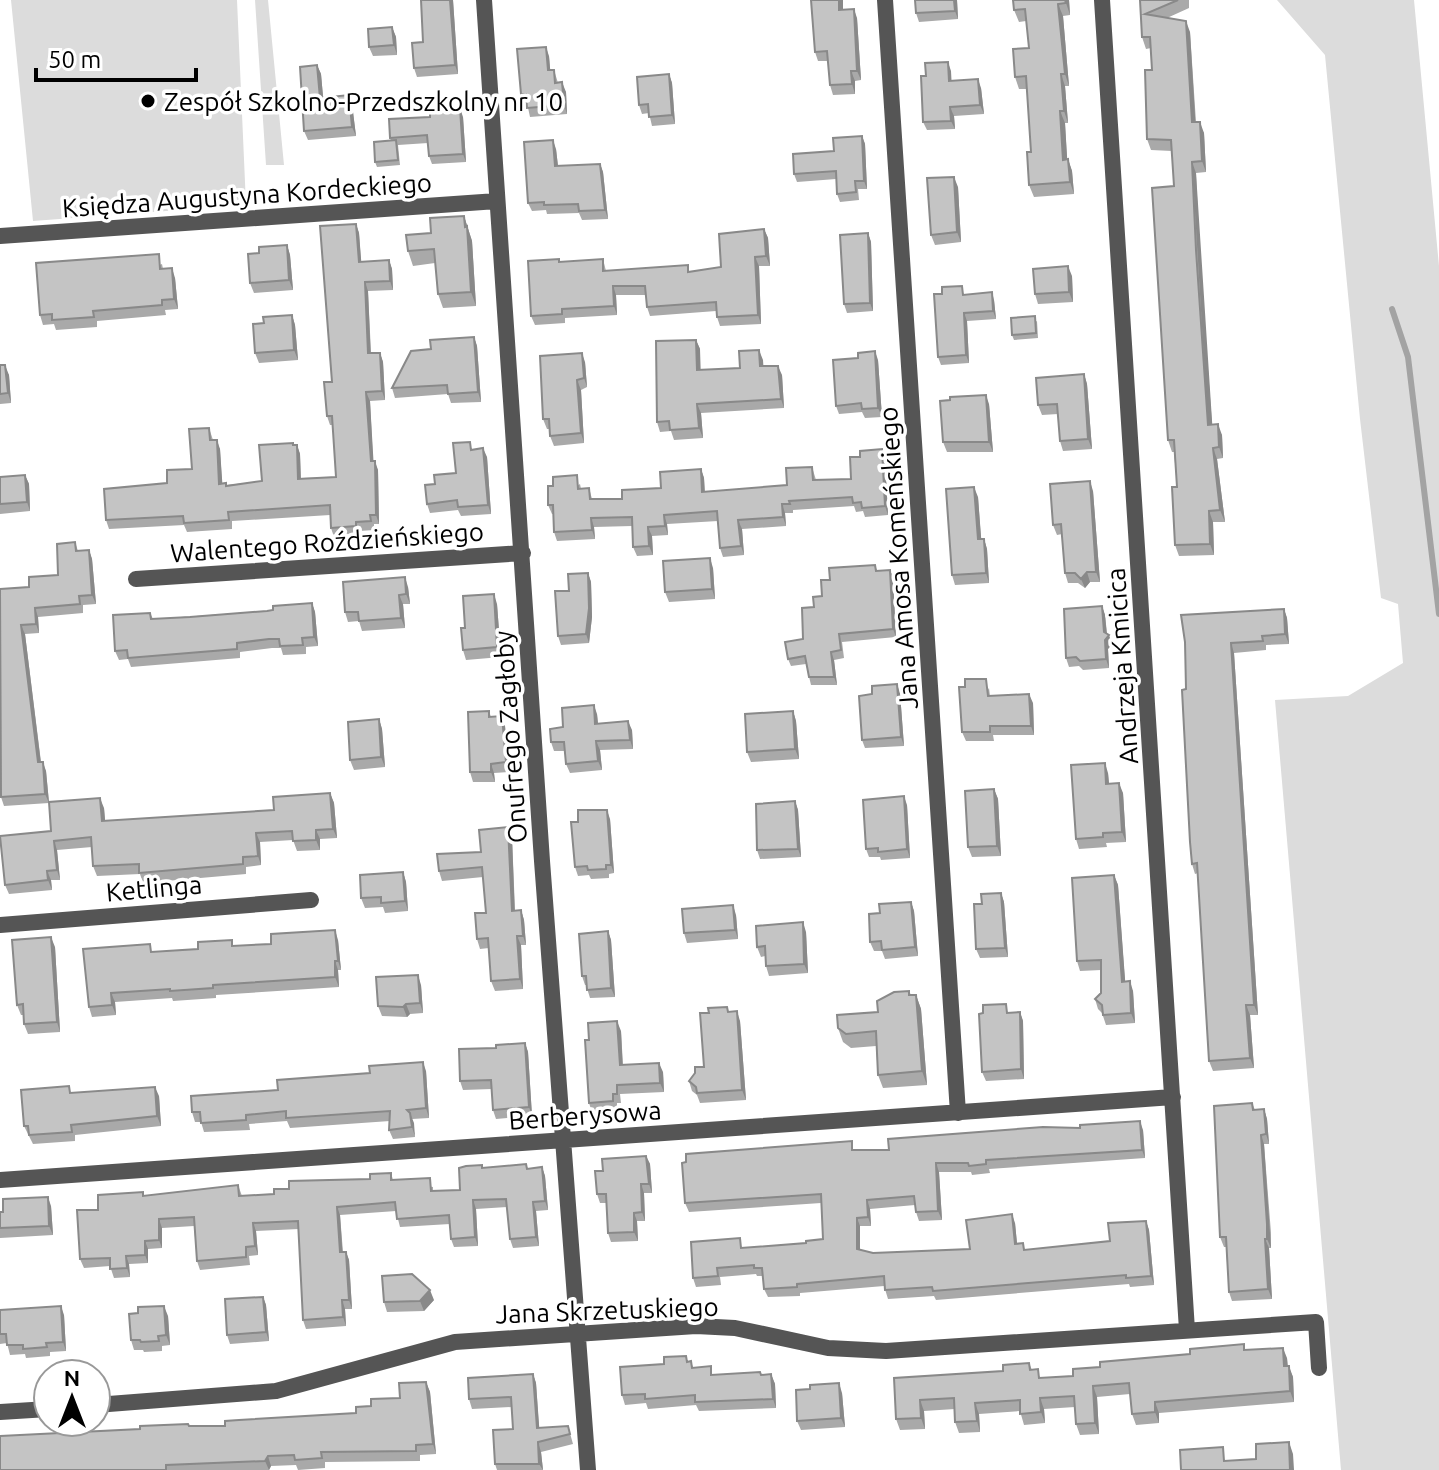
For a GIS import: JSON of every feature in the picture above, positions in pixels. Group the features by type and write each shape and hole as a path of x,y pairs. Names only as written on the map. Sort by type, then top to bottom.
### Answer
{"street":[{"name":"Onufrego Zagłoby","path":"484,0 588,1470"},
{"name":"Jana Amosa Komeńskiego","path":"885,0 958,1113"},
{"name":"Andrzeja Kmicica","path":"1102,0 1187,1330"},
{"name":"Księdza Augustyna Kordeckiego","path":"0,236 497,201"},
{"name":"Walentego Roździeńskiego","path":"136,579 523,553"},
{"name":"Ketlinga","path":"0,925 311,900"},
{"name":"Berberysowa","path":"0,1180 1173,1097"},
{"name":"Jana Skrzetuskiego","path":"112,1404 276,1391 455,1342 709,1327 735,1328 828,1348 886,1351 1316,1322 1319,1368"},
{"path":"0,1412 32,1410"}],"shaded area":[{"name":"Zespół Szkolno-Przedszkolny nr 10","path":"11,0 237,0 246,205 33,221"},
{"path":"255,0 268,0 284,165 266,165"},
{"path":"1277,0 1414,0 1439,266 1439,1470 1341,1470 1275,700 1348,696 1403,663 1398,604 1381,598 1360,419 1325,55"}],"building":[{"path":"421,0 450,0 455,65 414,68 412,43 423,42"},
{"path":"811,0 839,0 839,10 854,9 857,71 851,71 852,84 830,85 827,51 815,52"},
{"path":"915,0 954,0 955,11 916,13"},
{"path":"1013,0 1065,0 1066,3 1058,4 1065,74 1061,74 1064,111 1060,111 1063,160 1068,159 1070,182 1029,185 1027,152 1031,152 1026,76 1015,77 1013,49 1029,48 1025,9 1014,10"},
{"path":"1140,0 1178,0 1145,14 1186,21 1192,122 1200,122 1202,161 1192,162 1196,250 1208,425 1218,424 1219,447 1213,448 1220,510 1209,511 1210,544 1175,545 1172,487 1177,487 1174,440 1168,440 1152,188 1174,186 1171,140 1147,139 1145,70 1152,70 1150,37 1142,37"},
{"path":"392,27 394,45 369,47 368,29"},
{"path":"546,47 548,70 554,70 555,83 562,82 564,105 527,108 526,94 521,94 517,49"},
{"path":"948,62 949,81 978,79 980,105 950,107 951,121 923,122 921,76 926,76 925,63"},
{"path":"317,65 320,98 349,95 352,127 304,131 300,67"},
{"path":"669,74 672,115 649,117 648,104 639,105 637,77"},
{"path":"460,108 463,154 429,156 427,135 390,138 389,119 430,117 430,110"},
{"path":"862,136 864,181 855,181 856,192 837,194 836,171 794,174 793,154 834,151 833,138"},
{"path":"396,140 398,160 375,162 374,142"},
{"path":"553,140 555,166 600,164 605,210 579,211 578,204 528,203 524,142"},
{"path":"954,177 957,232 931,235 927,178"},
{"path":"464,216 471,292 438,294 434,249 408,251 406,235 431,233 430,218"},
{"path":"356,224 359,262 389,260 390,281 365,282 368,353 380,353 382,391 366,392 371,461 375,461 376,515 370,515 371,521 331,528 330,505 228,512 229,520 184,523 183,516 106,520 104,489 167,483 167,470 192,469 189,429 209,428 210,440 217,440 219,484 226,483 226,486 262,481 259,445 297,445 298,479 336,477 332,416 327,416 324,382 332,382 320,226"},
{"path":"764,229 766,256 755,257 758,315 717,317 716,302 647,307 645,286 613,286 614,306 562,309 562,314 531,316 528,261 603,259 603,271 688,265 688,272 721,267 719,234"},
{"path":"868,233 870,303 844,304 840,235"},
{"path":"287,245 289,280 250,283 248,254 259,253 259,247"},
{"path":"159,254 160,269 172,268 174,299 162,300 162,305 93,311 94,317 52,320 52,314 40,315 36,263"},
{"path":"1068,266 1069,292 1035,294 1033,269"},
{"path":"962,286 963,295 992,292 993,311 964,313 966,355 938,357 934,294 942,294 942,287"},
{"path":"292,315 294,350 255,353 253,324 264,323 263,317"},
{"path":"1035,316 1036,333 1012,335 1011,318"},
{"path":"474,337 478,392 448,394 447,385 392,388 411,351 431,349 430,340"},
{"path":"696,340 697,370 740,368 739,351 759,350 760,366 778,366 781,399 697,404 699,428 670,430 669,421 657,422 656,341"},
{"path":"875,351 878,408 862,409 861,403 836,406 833,360 858,358 858,353"},
{"path":"582,353 584,378 577,380 581,433 550,436 549,419 543,419 540,356"},
{"path":"0,365 5,365 8,393 0,394"},
{"path":"1084,374 1088,439 1060,441 1057,404 1038,405 1036,378"},
{"path":"986,395 989,442 943,442 940,401 950,400 950,397"},
{"path":"470,442 471,450 483,448 488,505 458,507 457,500 427,504 425,485 435,484 434,475 456,473 453,443"},
{"path":"882,449 885,506 862,508 861,502 853,503 852,497 789,501 790,504 782,504 783,517 738,520 741,546 720,548 717,511 664,515 665,526 648,527 649,546 633,547 632,517 591,518 592,530 554,532 553,505 548,505 548,486 553,486 553,477 577,475 578,489 589,488 590,499 622,499 622,490 661,488 660,472 701,469 702,492 787,485 786,468 812,467 813,480 851,479 850,457 860,457 860,451"},
{"path":"25,475 27,502 0,504 0,477"},
{"path":"1090,481 1096,572 1087,572 1081,579 1075,573 1065,573 1061,524 1053,525 1050,484"},
{"path":"974,487 978,539 984,539 986,573 952,575 946,489"},
{"path":"75,542 76,551 89,550 92,595 79,596 80,604 35,608 36,624 21,625 38,762 43,762 45,794 1,797 0,589 29,587 29,577 58,575 57,544"},
{"path":"710,558 712,589 665,592 663,561"},
{"path":"875,565 876,571 890,570 893,629 839,634 841,650 831,652 834,677 809,677 805,656 788,659 785,642 803,639 802,608 814,607 813,597 822,596 821,580 830,580 829,568"},
{"path":"588,573 586,634 558,636 555,591 569,591 568,574"},
{"path":"405,577 406,594 399,595 401,618 359,621 358,612 345,612 343,582"},
{"path":"494,594 497,647 463,650 463,596"},
{"path":"312,603 314,637 302,638 303,645 280,646 279,639 269,639 237,643 237,649 128,658 127,650 115,651 113,615 150,613 151,619 190,617 267,611 273,610 273,606"},
{"path":"1102,606 1104,632 1109,635 1105,640 1106,659 1080,661 1076,657 1066,658 1064,609"},
{"path":"1284,609 1285,634 1262,636 1263,641 1231,643 1254,1005 1246,1005 1250,1058 1209,1061 1197,863 1192,864 1190,842 1182,690 1186,689 1185,642 1181,615"},
{"path":"965,679 986,679 988,696 1029,694 1031,726 990,726 990,732 962,732 959,687 965,687"},
{"path":"897,684 901,737 862,740 859,696 872,694 872,686"},
{"path":"594,705 595,724 628,721 630,740 596,741 598,761 566,764 564,742 551,742 550,729 563,727 562,708"},
{"path":"489,711 489,717 502,716 506,762 491,764 491,772 470,772 468,712"},
{"path":"793,711 795,749 747,752 745,714"},
{"path":"379,719 381,757 350,760 348,722"},
{"path":"1105,763 1106,784 1119,783 1122,832 1076,839 1071,765"},
{"path":"994,789 997,846 968,847 965,791"},
{"path":"330,793 333,829 316,830 316,840 293,841 292,831 256,833 258,856 243,857 243,864 139,873 139,864 93,866 91,837 54,841 57,870 47,871 48,880 5,885 0,836 51,831 49,802 100,798 102,821 274,810 273,797"},
{"path":"904,796 907,849 878,852 878,848 866,849 863,800"},
{"path":"795,801 798,849 757,850 756,804"},
{"path":"578,810 607,810 611,865 606,865 606,869 575,867 571,822 578,822"},
{"path":"508,827 512,911 521,910 523,936 517,936 520,979 491,981 488,938 477,939 475,913 486,913 482,867 439,871 437,854 481,852 479,830"},
{"path":"403,872 405,901 381,903 381,897 361,898 360,875"},
{"path":"1114,875 1122,982 1130,981 1131,1013 1103,1015 1102,1005 1095,999 1101,993 1101,960 1077,961 1072,878"},
{"path":"1001,893 1005,948 976,949 974,904 982,904 981,894"},
{"path":"911,902 915,947 882,950 881,941 870,942 869,914 880,913 879,904"},
{"path":"733,905 735,930 684,933 682,909"},
{"path":"803,922 804,964 766,966 765,946 757,947 756,926"},
{"path":"335,930 338,961 335,961 335,977 111,993 112,1005 89,1007 83,949 150,944 151,952 198,949 198,942 232,940 232,946 271,944 271,934"},
{"path":"608,931 611,988 587,990 586,976 582,976 579,934"},
{"path":"51,937 57,1022 24,1024 23,1004 17,1005 12,940"},
{"path":"418,975 420,1003 403,1007 378,1006 376,977"},
{"path":"909,991 909,995 916,995 922,1071 878,1075 876,1031 846,1034 838,1028 837,1015 878,1012 877,1001 894,992"},
{"path":"1006,1004 1007,1013 1020,1012 1021,1069 982,1072 979,1014 983,1013 983,1005"},
{"path":"727,1007 728,1012 737,1011 742,1090 697,1093 696,1087 689,1081 695,1067 704,1067 700,1013 709,1013 708,1008"},
{"path":"617,1021 620,1065 659,1063 660,1083 617,1085 613,1101 589,1103 585,1040 589,1040 588,1023"},
{"path":"525,1043 529,1107 493,1110 491,1080 460,1081 459,1049"},
{"path":"423,1062 426,1108 407,1110 412,1127 389,1130 390,1111 286,1118 286,1111 246,1115 246,1120 201,1123 200,1112 192,1112 191,1096 278,1090 277,1080 370,1073 369,1066"},
{"path":"69,1086 70,1093 155,1087 157,1116 71,1125 72,1132 29,1135 28,1126 24,1126 21,1090"},
{"path":"1252,1103 1253,1110 1264,1109 1266,1134 1261,1135 1268,1289 1229,1292 1226,1237 1220,1237 1214,1106"},
{"path":"1140,1121 1142,1150 986,1160 986,1164 969,1166 968,1163 936,1163 938,1211 916,1212 914,1196 867,1200 868,1217 857,1218 857,1249 873,1253 970,1249 966,1220 1012,1214 1015,1244 1023,1243 1024,1250 1110,1241 1108,1223 1146,1221 1151,1276 1126,1278 1126,1275 933,1291 932,1287 885,1290 884,1276 764,1289 762,1268 754,1268 754,1265 717,1268 718,1276 693,1278 691,1242 740,1238 741,1248 823,1239 821,1194 685,1203 682,1163 686,1162 686,1154 852,1141 852,1150 889,1150 888,1139 1043,1127 1080,1128 1080,1125"},
{"path":"646,1156 649,1184 641,1184 642,1212 634,1213 634,1232 608,1233 606,1194 597,1194 595,1171 603,1171 602,1159"},
{"path":"526,1164 527,1169 542,1167 545,1201 533,1202 536,1237 510,1239 506,1199 473,1200 475,1237 451,1239 449,1215 397,1219 395,1202 337,1207 340,1252 346,1252 349,1300 342,1300 343,1317 303,1320 298,1221 253,1223 255,1246 246,1247 246,1257 197,1261 194,1217 159,1219 159,1240 145,1241 145,1255 126,1256 127,1268 110,1269 110,1258 80,1259 77,1210 98,1210 98,1195 143,1192 143,1196 238,1185 239,1196 274,1194 274,1189 289,1189 289,1181 370,1179 370,1174 391,1173 391,1180 430,1178 431,1191 460,1190 459,1168"},
{"path":"48,1197 49,1226 0,1228 3,1199"},
{"path":"412,1274 430,1290 420,1301 384,1302 382,1276"},
{"path":"263,1297 266,1332 227,1335 225,1299"},
{"path":"61,1306 63,1342 23,1349 23,1345 7,1345 6,1334 0,1334 0,1310"},
{"path":"164,1306 166,1335 158,1336 159,1341 131,1340 129,1314 138,1313 138,1307"},
{"path":"1244,1344 1244,1350 1283,1348 1284,1366 1289,1366 1290,1391 1155,1402 1155,1412 1132,1414 1129,1383 1093,1386 1095,1423 1076,1424 1074,1396 1040,1398 1041,1412 1020,1414 1020,1400 975,1403 977,1421 955,1422 954,1398 920,1400 921,1418 896,1419 894,1378 1003,1371 1003,1365 1029,1363 1030,1370 1038,1369 1039,1378 1073,1376 1073,1369 1100,1367 1100,1362 1190,1354 1190,1349"},
{"path":"686,1356 692,1368 711,1366 711,1375 771,1374 773,1399 695,1402 695,1395 645,1399 645,1394 622,1395 620,1367 664,1364 664,1357"},
{"path":"533,1374 537,1428 568,1426 570,1434 538,1442 539,1464 495,1464 493,1430 513,1429 511,1397 469,1399 468,1378"},
{"path":"426,1382 433,1444 416,1445 416,1451 321,1452 322,1458 295,1460 294,1455 268,1456 265,1461 166,1465 166,1470 0,1470 0,1436 112,1438 112,1430 140,1429 140,1426 225,1426 225,1421 356,1413 356,1407 371,1406 371,1399 400,1398 399,1383"},
{"path":"839,1383 841,1418 797,1421 796,1390 810,1389 810,1385"},
{"path":"1289,1442 1290,1470 1181,1470 1180,1450 1223,1447 1224,1461 1256,1459 1256,1444"}],"waterway":[{"path":"1392,309 1408,357 1439,614"}],"place":[{"name":"Zespół Szkolno-Przedszkolny nr 10","path":"148,101"}]}
